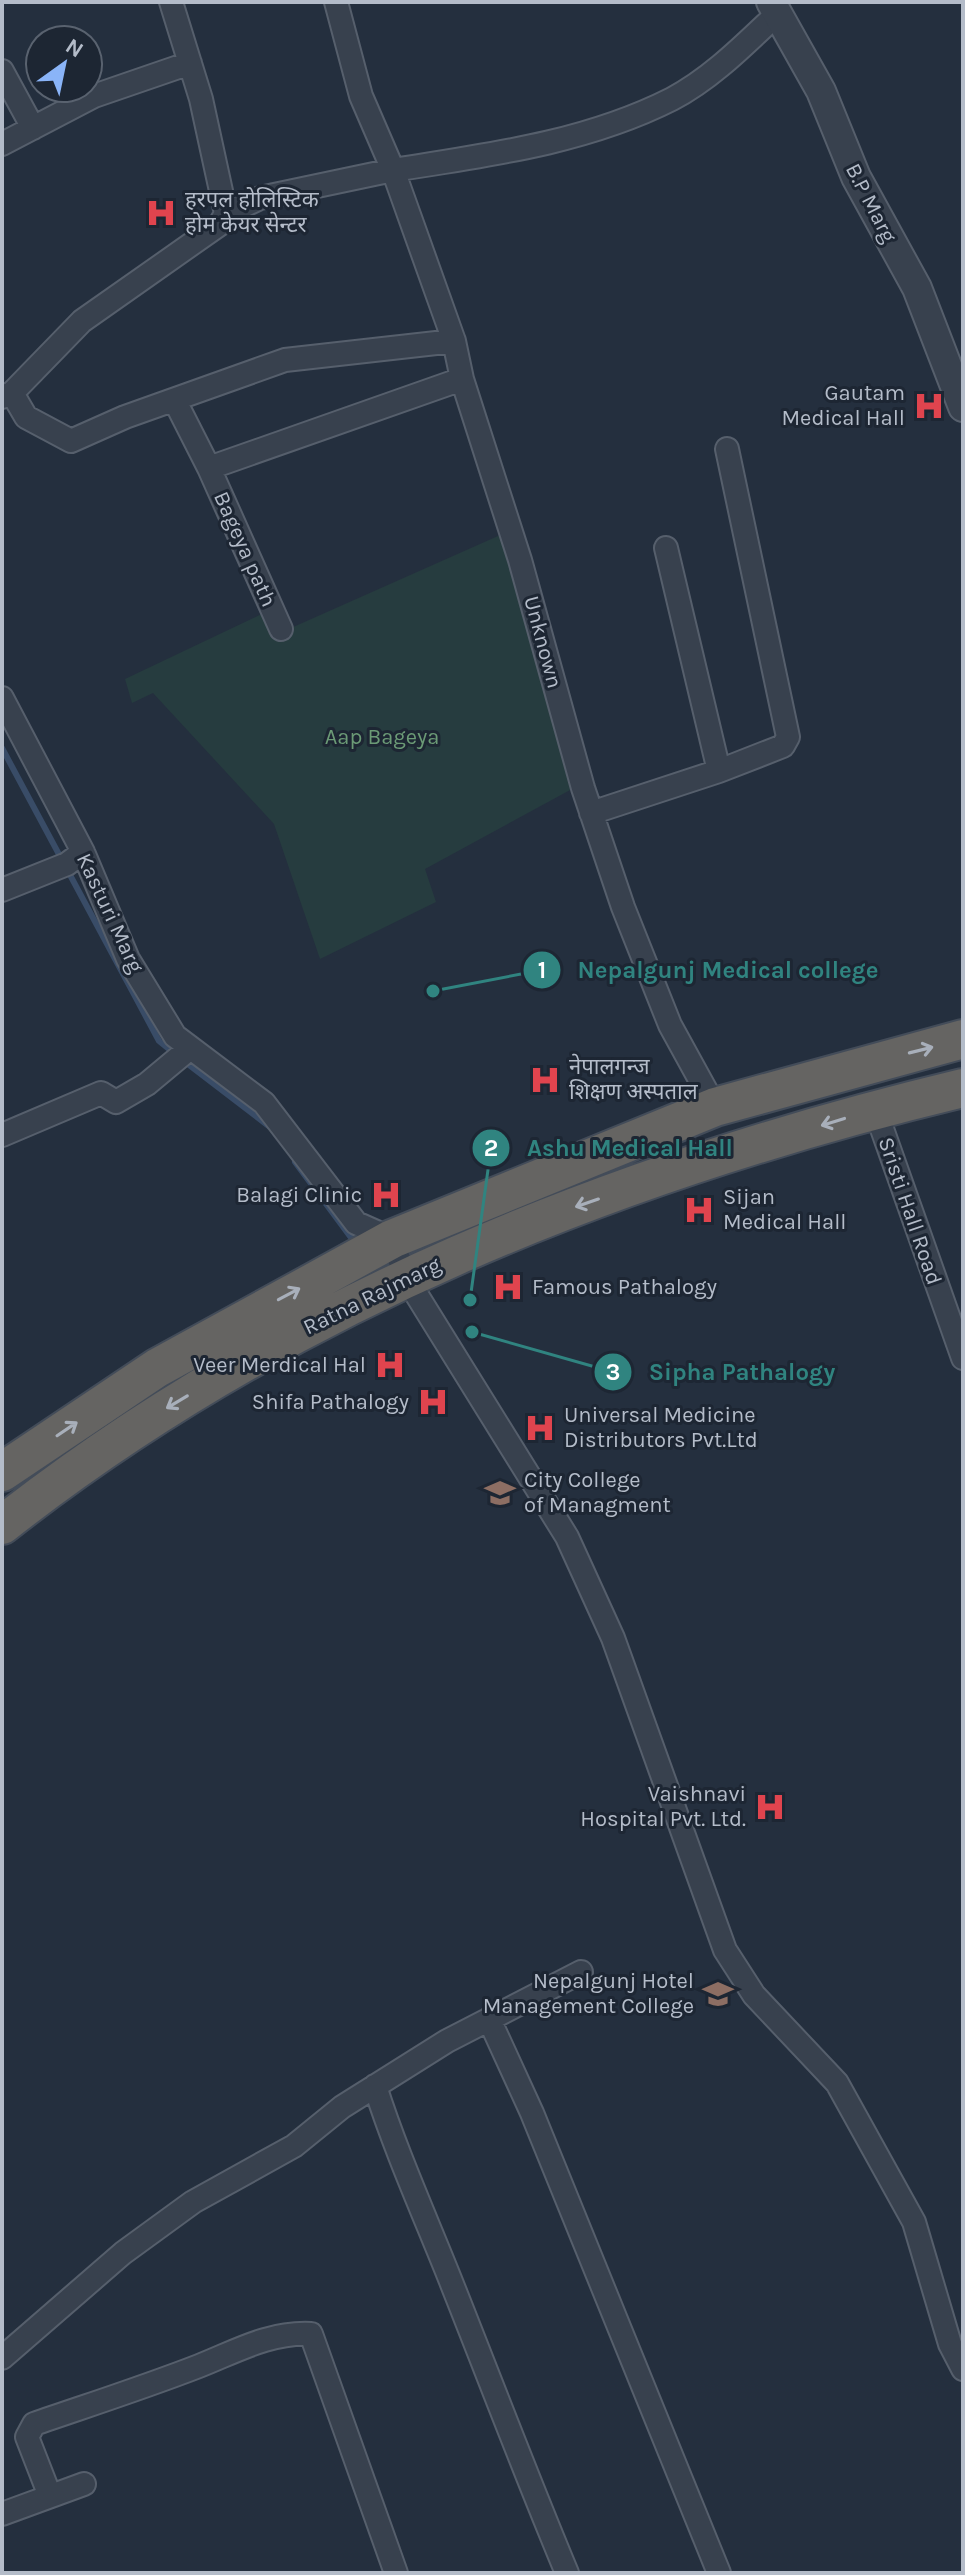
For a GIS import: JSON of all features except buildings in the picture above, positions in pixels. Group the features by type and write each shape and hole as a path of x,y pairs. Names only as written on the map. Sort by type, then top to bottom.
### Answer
{"highway":[{"name":"Ratna Rajmarg","path":"2,1472 157,1368 392,1239 715,1107 963,1039"},
{"name":"Ratna Rajmarg","path":"2,1525 162,1411 284,1339 405,1276 561,1212 727,1154 875,1109 963,1088"}],"street":[{"path":"171,2 201,99 226,214"},
{"name":"Unknown","path":"336,2 361,96 393,170 454,341 462,379 520,560 591,813 670,1025 715,1107"},
{"path":"454,341 285,360 125,417 71,441 26,417 7,395 82,321 220,224 226,214 260,198 393,170 499,154 599,129 674,98 731,57 774,8"},
{"name":"B.P Marg","path":"774,8 821,91 856,177 917,288 963,407"},
{"path":"2,144 94,96 190,63"},
{"path":"2,71 33,128"},
{"path":"209,468 462,379"},
{"name":"Bageya path","path":"175,401 209,468 281,629"},
{"path":"591,813 719,771 783,746 788,737 727,449"},
{"path":"666,548 719,771"},
{"name":"Kasturi Marg","path":"2,698 83,852 128,959 175,1036 264,1103 356,1223 392,1239"},
{"path":"2,890 67,864 83,852"},
{"path":"2,1135 101,1093 116,1102 147,1084 189,1049"},
{"name":"Sristi Hall Road","path":"875,1109 963,1358"},
{"path":"392,1239 405,1276 567,1537 613,1638 725,1950 754,1995 837,2083 914,2222 950,2344 963,2369"},
{"path":"2,2358 123,2253 193,2202 294,2146 375,2086 489,2019 581,1972"},
{"path":"489,2019 556,2170 719,2573"},
{"path":"375,2086 396,2152 421,2206 495,2401 567,2573"},
{"path":"50,2496 27,2437 34,2424 201,2365 236,2348 288,2333 311,2334 396,2573"},
{"path":"2,2514 84,2484"}],"green space":[{"name":"Aap Bageya","path":"507,532 572,789 425,869 436,902 320,959 274,824 153,693 132,703 125,679 268,611 291,628"}],"waterway":[{"path":"2,748 159,1041 175,1054"},
{"path":"184,1061 270,1127"},
{"path":"295,1162 355,1243"}],"place":[{"name":"हरपल होलिस्टिक होम केयर सेन्टर","path":"161,213"},
{"name":"Gautam Medical Hall","path":"929,406"},
{"name":"Nepalgunj Medical college","path":"433,991"},
{"name":"नेपालगन्ज शिक्षण अस्पताल","path":"545,1080"},
{"name":"Balagi Clinic","path":"386,1195"},
{"name":"Sijan Medical Hall","path":"699,1210"},
{"name":"Famous Pathalogy","path":"508,1287"},
{"name":"Ashu Medical Hall","path":"470,1300"},
{"name":"Sipha Pathalogy","path":"472,1332"},
{"name":"Veer Merdical Hal","path":"390,1365"},
{"name":"Shifa Pathalogy","path":"433,1402"},
{"name":"Universal Medicine Distributors Pvt.Ltd","path":"540,1428"},
{"name":"City College of Managment","path":"500,1493"},
{"name":"Vaishnavi Hospital Pvt. Ltd.","path":"770,1807"},
{"name":"Nepalgunj Hotel Management College","path":"718,1994"}]}
